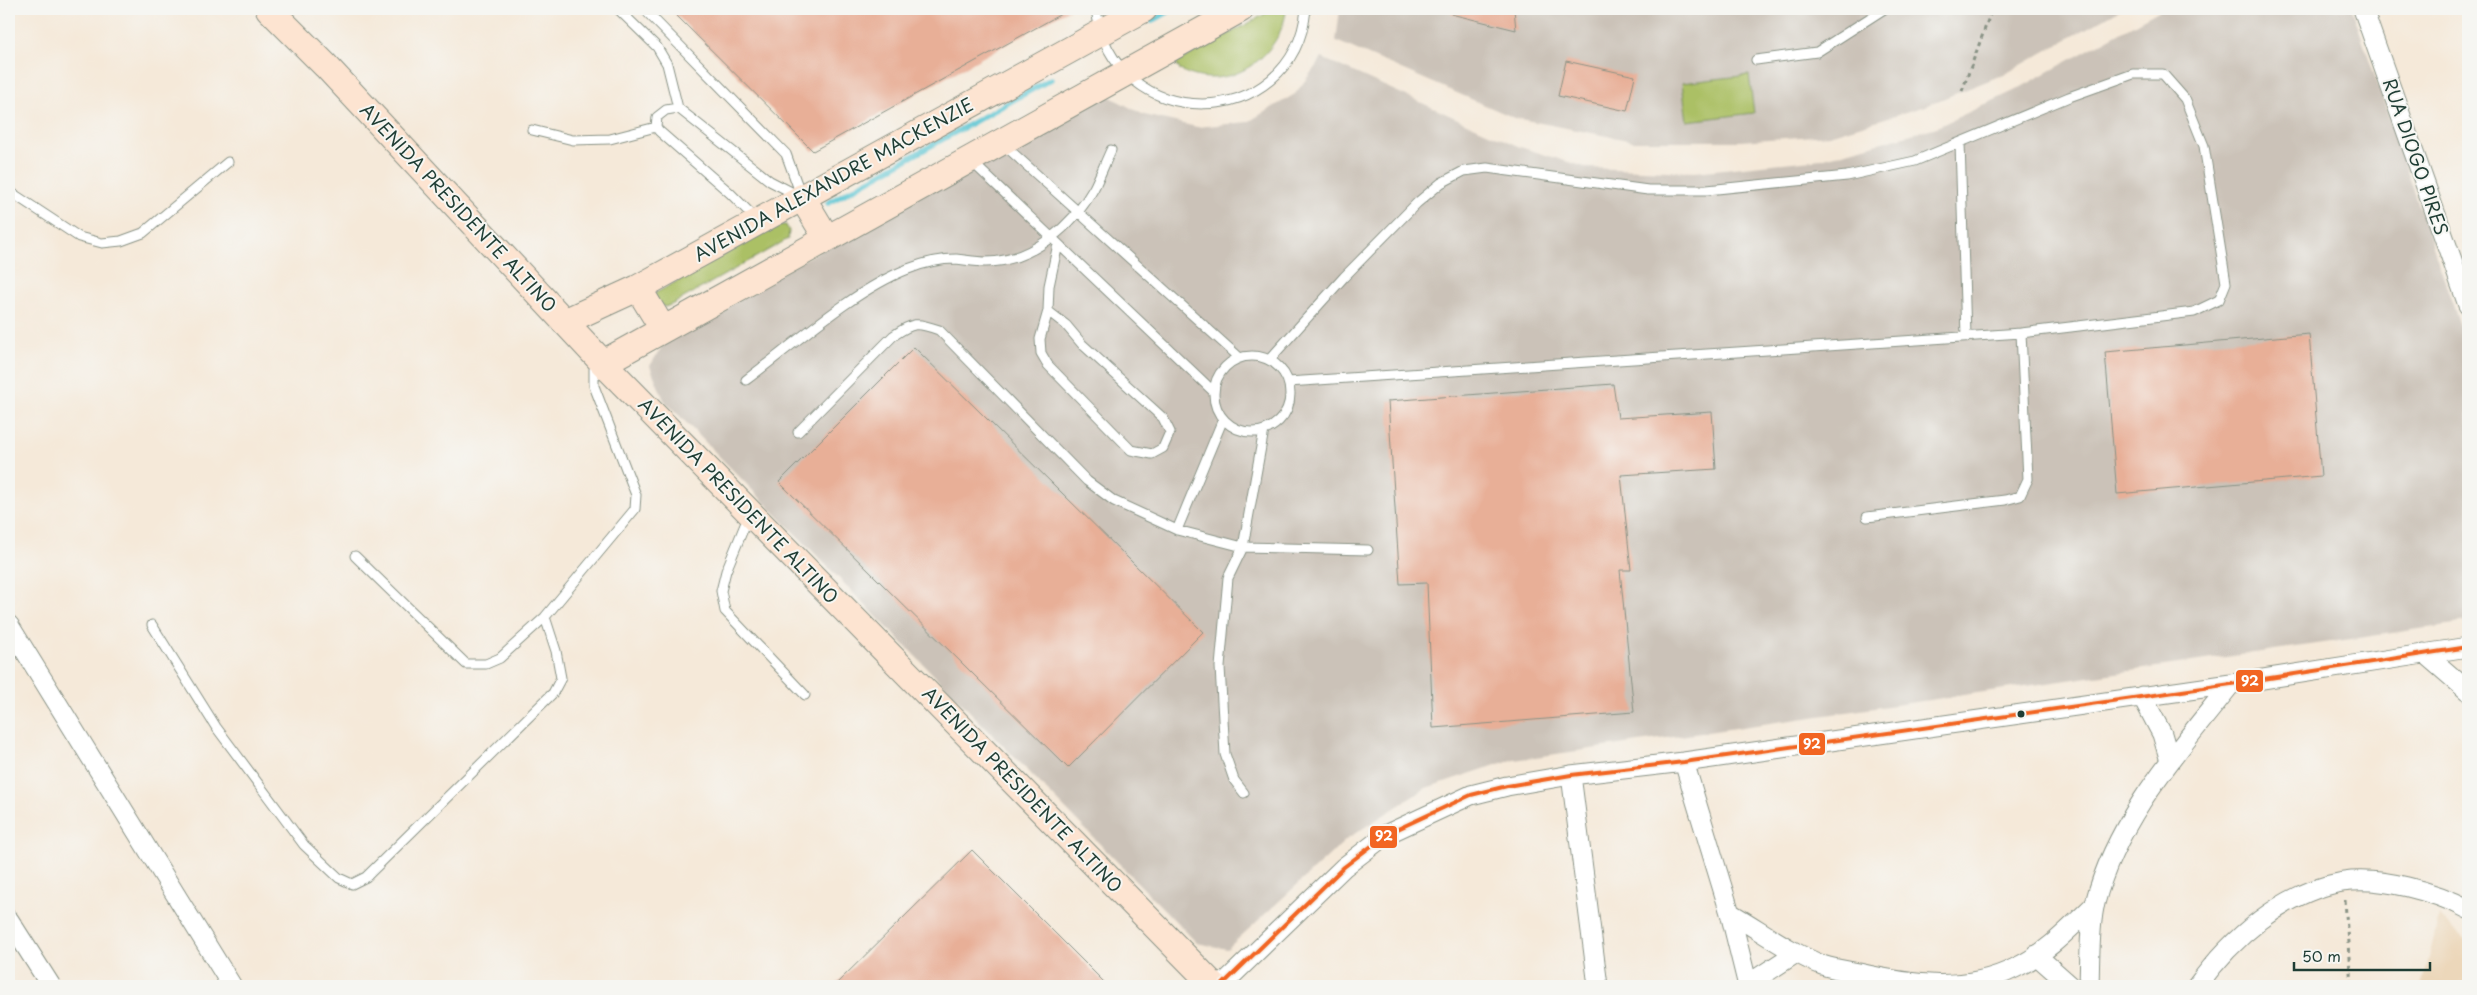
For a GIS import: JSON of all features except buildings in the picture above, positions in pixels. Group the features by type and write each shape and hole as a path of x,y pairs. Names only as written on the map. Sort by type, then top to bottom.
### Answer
{"street":[{"name":"AVENIDA PRESIDENTE ALTINO","path":"269,9 333,74 603,363 1214,986"},
{"name":"AVENIDA ALEXANDRE MACKENZIE","path":"564,322 638,288 802,197 1099,21 1144,9"},
{"path":"603,363 826,237 1241,9"},
{"name":"RUA DIOGO PIRES","path":"2363,9 2468,305"},
{"path":"802,197 826,237"},
{"path":"638,288 663,328"},
{"path":"9,625 232,986"},
{"path":"1221,986 1344,867 1387,834 1472,795 1507,786 1571,775 1684,762 2232,684 2468,647"},
{"path":"2424,653 2468,691"},
{"path":"2089,986 2095,904 2108,867 2130,820 2170,761 2232,684"},
{"path":"2142,696 2162,734 2170,761"},
{"path":"1684,762 1730,912 1747,985 1796,953"},
{"path":"1571,775 1598,986"},
{"path":"2197,986 2246,932 2264,918 2285,904 2320,889 2344,882 2414,888 2433,893 2468,909"},
{"path":"1730,912 1796,953 1824,965 1895,982 1922,985 1967,984 1999,980 2064,933 2095,904"},
{"path":"9,920 47,985"},
{"path":"2036,955 2071,986"}],"lane":[{"path":"618,9 657,48 667,64 678,108 770,181 802,197"},
{"path":"644,9 786,154 802,197"},
{"path":"1099,21 1111,54 1125,73 1148,91 1175,102 1204,105 1232,100 1259,88 1281,69 1297,45 1306,9"},
{"path":"1756,60 1817,52 1884,9"},
{"path":"1269,360 1344,276 1417,203 1441,183 1464,171 1487,168 1648,190 1707,190 1847,176 1915,161 2069,97 2133,74 2163,74 2185,99 2204,146 2226,283 2220,300 2194,312 2021,333 1288,382"},
{"path":"656,127 657,117 666,110 678,108"},
{"path":"532,130 573,140 610,139 656,127"},
{"path":"656,127 730,193 758,221"},
{"path":"1000,142 1240,358"},
{"path":"1960,143 1966,336"},
{"path":"746,380 833,314 907,269 930,262 955,259 986,262 1009,260 1055,241 1093,189 1111,150"},
{"path":"968,159 1214,392"},
{"path":"9,191 79,237 102,243 122,241 143,233 228,162"},
{"path":"1048,311 1066,325 1082,344 1163,418 1170,432 1163,448 1152,454 1132,450 1048,365 1041,353 1040,339 1048,311 1055,241"},
{"path":"798,432 893,336 906,327 918,323 940,330 1086,481 1114,501 1177,530 1243,547 1368,550"},
{"path":"1867,517 2005,500 2020,496 2028,480 2021,333"},
{"path":"1255,356 1269,360 1281,370 1288,382 1290,397 1286,412 1277,423 1264,430 1249,432 1235,428 1223,419 1216,406 1214,392 1218,377 1227,366 1240,358 1255,356"},
{"path":"355,556 466,664 486,664 500,658 545,617 631,518 636,509 636,495 594,386 594,370 603,363"},
{"path":"1177,530 1223,419"},
{"path":"1244,793 1234,780 1225,754 1220,667 1228,578 1243,547 1264,430"},
{"path":"750,513 726,571 721,591 725,611 805,695"},
{"path":"152,625 216,727 304,845 338,878 352,884 366,877 553,693 560,678 556,651 545,617"}],"path":[{"path":"1962,91 1992,9"},
{"path":"2344,882 2351,986"}],"shaded area":[{"path":"1340,9 2121,9 2007,73 1922,107 1829,135 1740,141 1633,141 1515,118 1336,41"},
{"path":"2162,9 2352,9 2468,349 2468,622 1508,761 1426,788 1348,838 1227,949 1197,943 664,400 650,366 669,335 1103,93 1144,115 1197,127 1248,122 1295,94 1322,58 1520,147 1588,168 1695,172 1821,159 1937,127 2014,91"},
{"path":"2439,916 2468,942 2468,986 2422,986"}],"green space":[{"path":"1274,9 1282,10 1286,13 1281,30 1272,46 1246,68 1231,75 1214,78 1197,76 1180,70 1176,63"},
{"path":"1749,75 1754,113 1687,121 1682,83"},
{"path":"777,225 786,225 789,231 788,239 673,304 665,307 659,305 654,294"}],"waterway":[{"path":"1152,21 1173,9"},
{"path":"828,203 1051,79"}],"transit line":[{"name":"92","path":"1221,986 1344,867 1387,834 1471,795 1507,786 1571,775 1684,762 2231,684 2468,647"}]}
